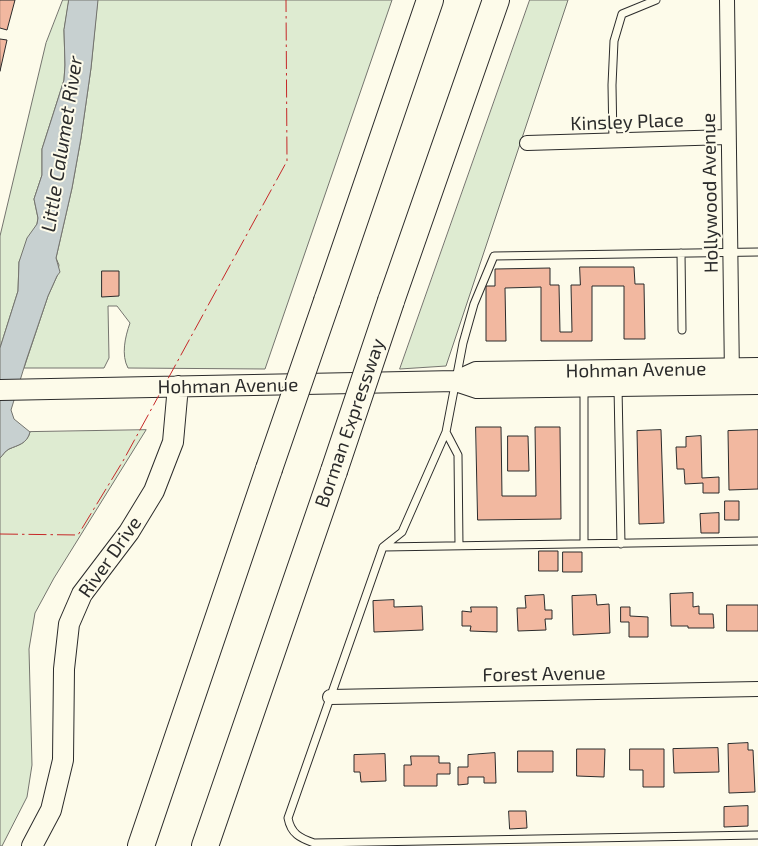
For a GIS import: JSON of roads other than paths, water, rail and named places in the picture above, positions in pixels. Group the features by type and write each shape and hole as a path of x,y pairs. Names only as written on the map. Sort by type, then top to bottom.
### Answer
{"highway":[{"path":"141,846 430,0"},
{"name":"Borman Expressway","path":"205,846 496,0"}],"main road":[{"name":"Hohman Avenue","path":"732,377 758,368"},
{"name":"Hohman Avenue","path":"0,390 456,381 477,388 584,379 732,377 758,384"},
{"name":"River Drive","path":"32,846 51,810 63,760 64,669 69,624 82,594 129,532 154,491 173,442 178,386"}],"street":[{"name":"Hollywood Avenue","path":"727,0 732,377"},
{"name":"Kinsley Place","path":"527,144 728,137"},
{"name":"Forest Avenue","path":"330,697 758,689"}],"lane":[{"path":"613,141 612,85 614,41 622,14 656,0"},
{"path":"758,252 494,256 474,304 463,343 446,432 402,532 383,547 288,818 290,828 299,838 314,843 758,834"},
{"path":"681,253 682,330"},
{"path":"618,378 621,544"},
{"path":"584,379 584,544"},
{"path":"446,432 458,455 460,546"},
{"path":"383,547 758,541"}],"water":[{"name":"Little Calumet River","path":"69,0 98,0 81,138 56,258 60,272 48,296 11,410 14,419 30,432 29,436 24,442 8,450 0,458 0,348 18,291 19,262 27,238 37,224 38,218 34,199 42,175 42,149 64,80 64,30"}]}
